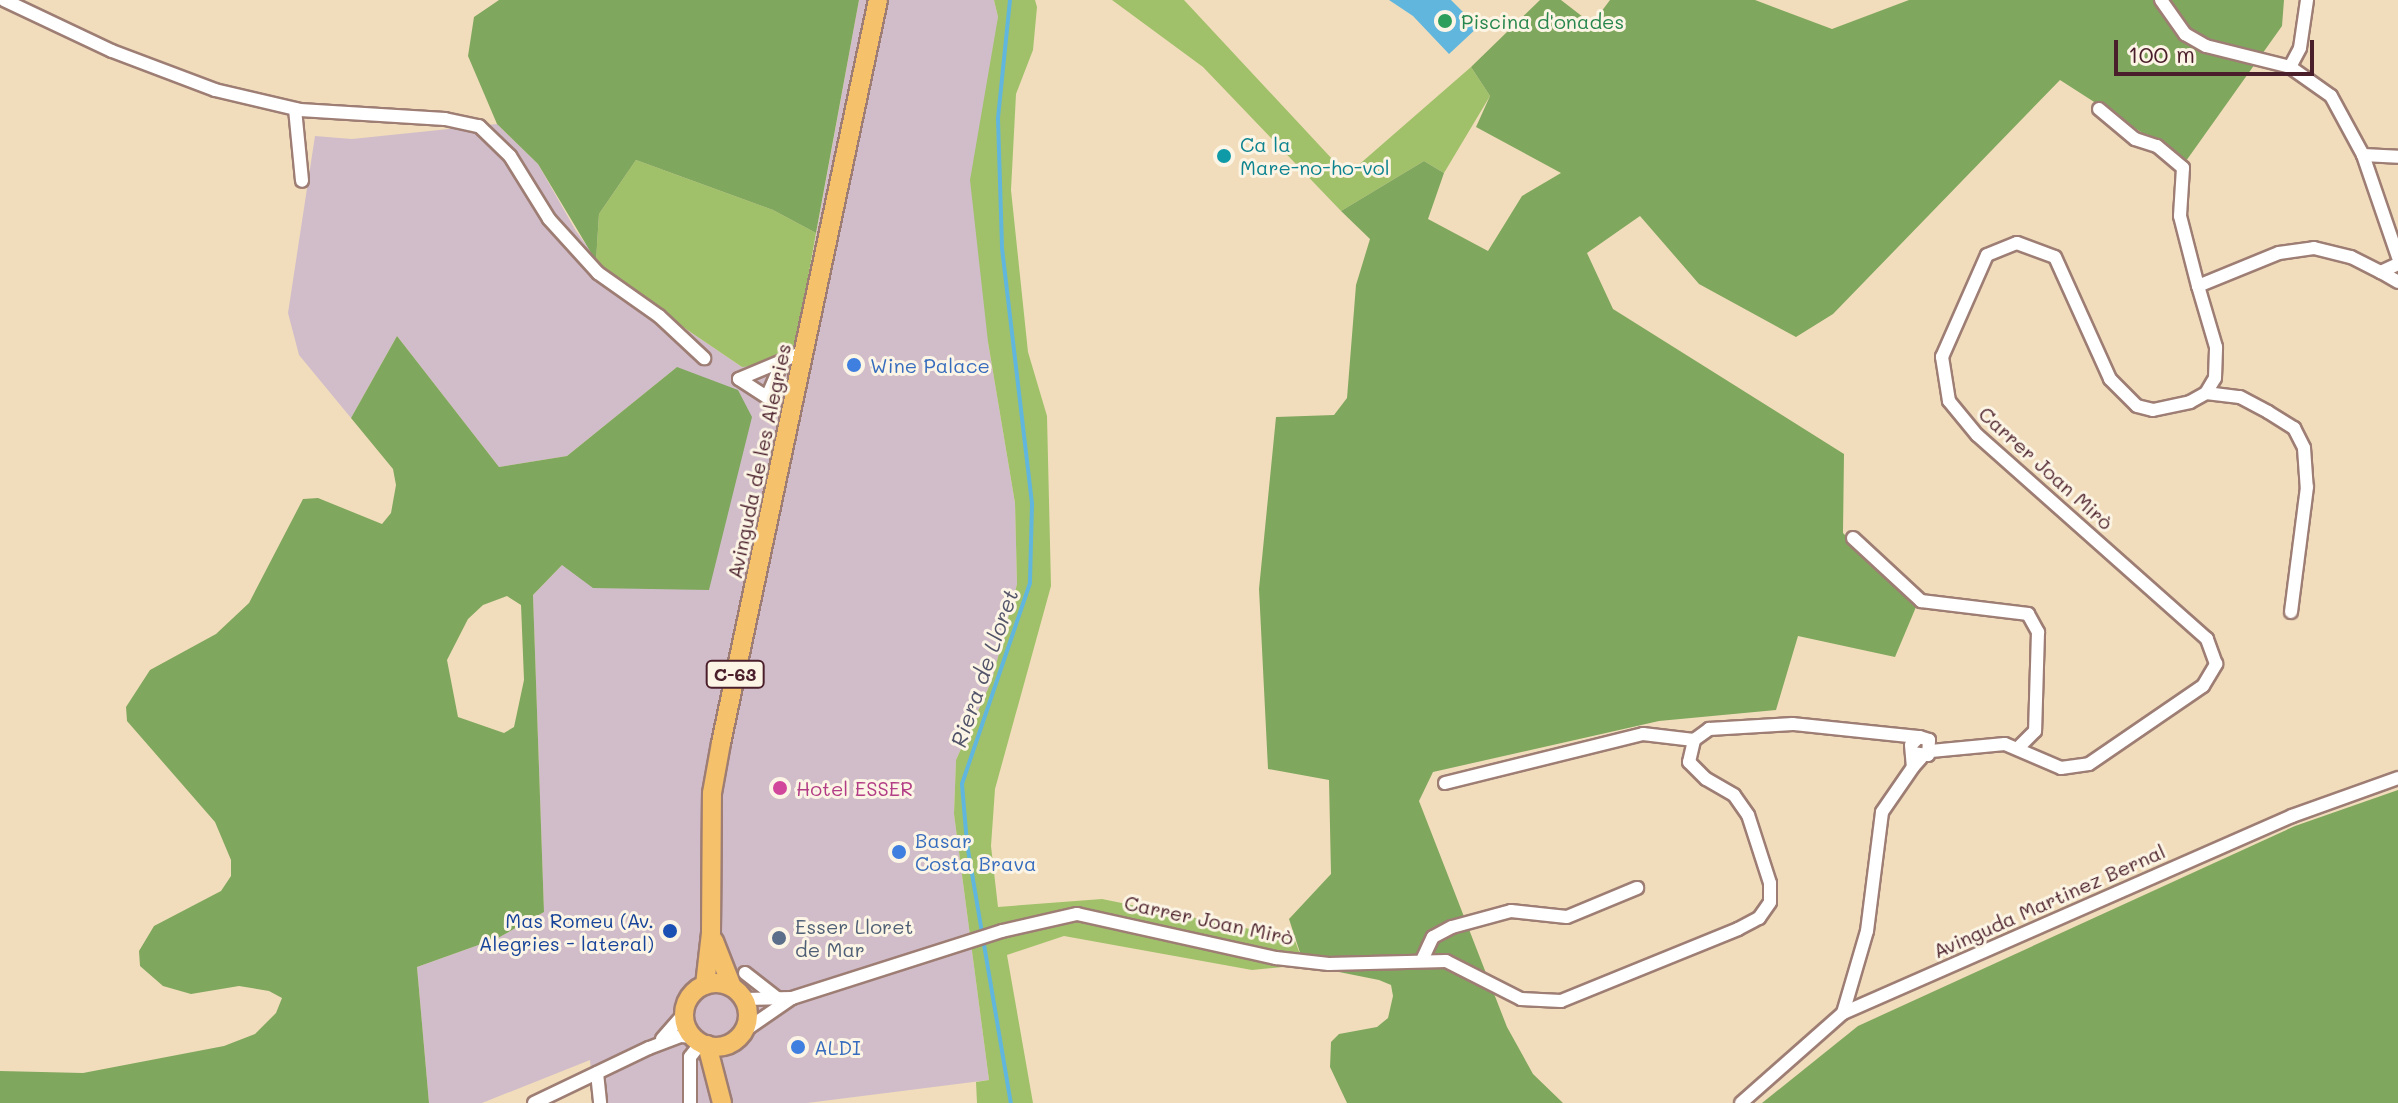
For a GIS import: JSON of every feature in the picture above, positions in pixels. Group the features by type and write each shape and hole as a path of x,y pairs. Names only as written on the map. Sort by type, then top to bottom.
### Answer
{"main road":[{"name":"Avinguda de les Alegries","path":"705,985 711,933 712,793 878,0"},
{"name":"Avinguda de les Alegries","path":"711,933 740,986"},
{"path":"705,985 740,986"},
{"name":"C-63","path":"705,985 687,1001 684,1014 700,1042 722,1100"},
{"name":"C-63","path":"722,1100 738,1037 749,1013 740,986"},
{"path":"700,1042 738,1037"}],"street":[{"path":"4,0 34,6 184,80 295,109 479,126 510,156 549,219 598,273 669,324 704,358"},
{"path":"2161,0 2185,34 2206,46 2290,67 2331,96 2363,155 2398,257"},
{"path":"2290,67 2300,48 2307,0"},
{"path":"295,109 302,181"},
{"path":"2099,109 2135,139 2157,146 2183,168 2180,216 2216,347 2215,378 2206,393 2240,397 2268,412 2294,428 2304,448 2307,487 2291,612"},
{"path":"2363,155 2398,157"},
{"name":"Carrer Joan Mirò","path":"740,986 777,998 792,998 1002,931 1077,914 1130,922 1276,958 1329,964 1423,958 1446,961 1521,999 1561,1001 1759,918 1770,902 1770,883 1748,815 1734,795 1706,779 1689,762 1694,740 1709,729 1793,724 1897,734 1919,750 1957,745 2019,747 2061,768 2089,764 2203,686 2216,664 2207,639 1977,435 1949,401 1942,357 1977,268 1999,247 2017,243 2046,252 2064,272 2121,395 2153,410 2206,393"},
{"path":"2198,286 2279,253 2314,248 2351,257 2398,282"},
{"path":"2381,272 2398,264"},
{"path":"783,360 767,397 739,379 783,360 806,351"},
{"path":"1853,538 1921,601 2021,612 2034,622 2039,663 2035,731 2019,747"},
{"path":"1445,783 1643,734 1694,740"},
{"path":"1843,1013 1867,931 1882,812 1919,750"},
{"name":"Avinguda Martinez Bernal","path":"1741,1103 1843,1013 2292,816 2398,778"},
{"path":"1423,958 1433,937 1452,927 1511,911 1567,917 1637,888"},
{"path":"740,986 777,998"},
{"name":"Carrer Joan Mirò","path":"738,1037 792,998"},
{"path":"649,1048 684,1014"},
{"path":"534,1103 681,1036 700,1042 690,1057 690,1103"},
{"path":"597,1073 600,1103"}],"shaded area":[{"path":"859,0 994,0 998,17 988,342 1015,503 1017,584 992,680 956,760 954,814 989,1080 807,1103 594,1103 590,1060 482,1103 429,1103 417,967 498,938 544,912 533,595 562,565 677,367 567,456 499,467 397,336 351,418 299,355 288,313 315,136 352,139 497,124 538,164 576,231 611,278 742,367 796,344"}],"green space":[{"path":"499,0 859,0 816,233 773,210 636,160 599,214 596,261 538,164 497,124 468,56 474,17"},
{"path":"994,0 1035,0 1037,7 1033,50 1016,94 1011,190 1028,352 1047,416 1051,586 995,789 991,846 998,907 1102,899 1294,938 1304,965 1252,970 1064,936 1007,955 1033,1103 977,1103 976,1082 989,1080 954,814 956,760 992,680 1017,584 1015,503 988,342 970,180 998,17"},
{"path":"1112,0 1184,0 1347,175 1471,67 1490,96 1444,173 1424,161 1341,211 1203,67"},
{"path":"1540,0 1561,0 1592,24 1610,0 1755,0 1832,29 1909,0 2284,0 2282,26 2186,161 2060,80 1833,314 1796,337 1699,284 1640,216 1587,253 1613,309 1844,454 1843,533 1916,607 1895,657 1798,636 1776,710 1659,721 1433,772 1419,801 1507,1027 1533,1074 1563,1103 1347,1103 1330,1067 1331,1042 1339,1034 1377,1027 1388,1018 1393,996 1391,985 1379,980 1304,965 1289,919 1331,874 1329,780 1268,769 1259,589 1276,417 1334,415 1347,398 1356,285 1370,239 1341,211 1424,161 1444,173 1428,219 1488,251 1522,196 1561,173 1476,127 1490,96 1471,67"},
{"path":"636,160 773,210 816,233 796,345 762,365 742,367 611,278 596,261 599,214"},
{"path":"397,336 499,467 567,456 677,367 738,390 752,417 709,590 593,588 562,565 533,595 544,912 498,938 417,967 429,1103 0,1103 0,1071 83,1073 224,1046 255,1034 276,1013 282,998 269,991 239,986 191,994 163,986 140,966 139,951 154,926 221,891 231,876 231,860 215,822 127,721 126,707 150,670 216,634 249,603 303,499 318,498 382,524 391,513 396,485 393,469 351,418","holes":["507,596 521,605 524,680 514,727 504,733 458,717 447,660 468,619 483,605"]},
{"path":"2398,790 2398,1103 1762,1103 1858,1026 2295,826"}],"water":[{"name":"Piscina d'onades","path":"1389,0 1451,0 1478,27 1449,54 1413,16"}],"waterway":[{"name":"Riera de Lloret","path":"1010,0 998,119 1002,248 1032,504 1030,583 962,784 967,844 1011,1103"}],"place":[{"name":"Piscina d'onades","path":"1445,21"},
{"name":"Ca la Mare-no-ho-vol","path":"1224,156"},
{"name":"Wine Palace","path":"854,365"},
{"name":"Hotel ESSER","path":"780,788"},
{"name":"Basar Costa Brava","path":"899,852"},
{"name":"Mas Romeu (Av. Alegries - lateral)","path":"670,931"},
{"name":"Esser Lloret de Mar","path":"779,938"},
{"name":"ALDI","path":"798,1047"}]}
